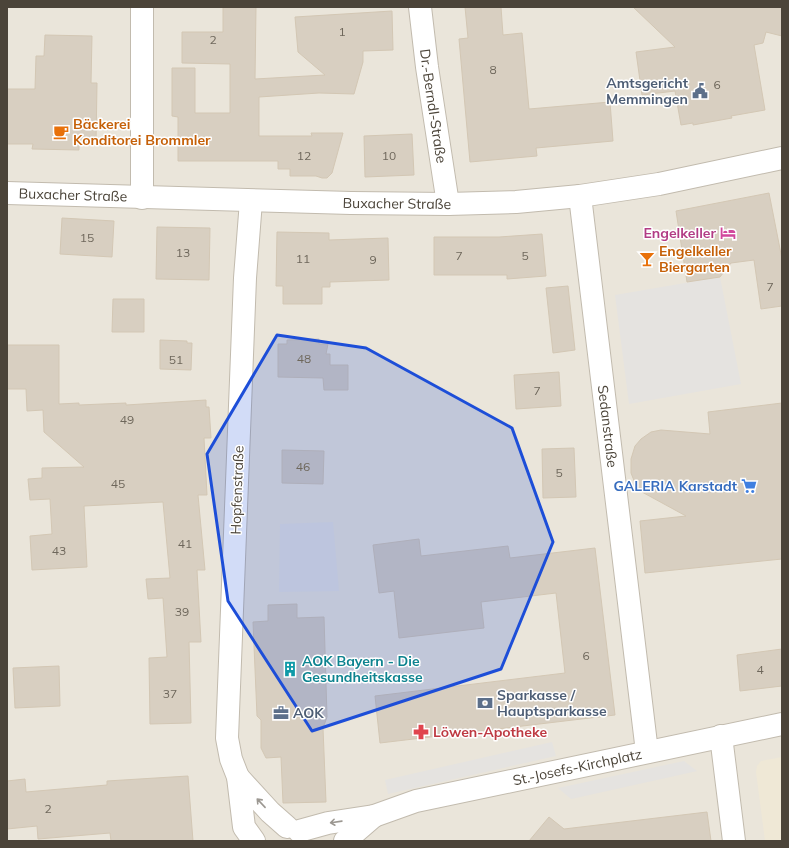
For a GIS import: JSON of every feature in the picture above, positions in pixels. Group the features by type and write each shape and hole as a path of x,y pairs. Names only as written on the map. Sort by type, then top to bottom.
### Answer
{"street":[{"path":"142,7 142,198"},
{"name":"Dr.-Berndl-Straße","path":"420,7 426,67 448,204"},
{"name":"Buxacher Straße","path":"7,193 251,201 448,204 516,202 580,196 659,184 782,158"},
{"name":"Sedanstraße","path":"580,196 647,752"},
{"name":"Hopfenstraße","path":"251,201 245,278 227,738 231,759 238,777 244,827 254,841"},
{"name":"St.-Josefs-Kirchplatz","path":"258,841 264,834 274,828 298,833 328,823 374,816 416,801 782,724"},
{"path":"721,736 734,841"},
{"name":"Hopfenstraße","path":"238,777 270,812 298,833"},
{"name":"St.-Josefs-Kirchplatz","path":"345,841 374,816"}],"highlighted area":[{"path":"277,335 366,348 512,428 553,542 501,669 312,731 228,601 207,454"}],"shaded area":[{"path":"7,7 782,7 782,841 7,841"},
{"path":"720,277 741,384 629,404 615,295"},
{"path":"333,522 339,591 279,592 280,524"},
{"path":"552,742 556,756 388,794 385,780"},
{"path":"782,757 782,841 765,841 756,772 757,766 761,761"},
{"path":"684,761 697,771 571,799 558,788"}],"building":[{"path":"223,7 256,7 255,79 325,75 298,52 295,17 392,11 393,50 363,51 363,62 354,94 319,93 259,97 259,136 312,136 311,133 343,133 332,173 327,178 316,176 290,176 290,169 278,169 278,161 178,161 178,117 172,116 172,68 195,68 195,113 230,113 230,64 182,63 182,32 223,32"},
{"path":"465,7 501,7 503,35 522,33 529,109 610,102 613,141 536,148 537,156 470,162 459,39 468,38"},
{"path":"633,7 782,7 782,36 766,32 763,43 754,45 765,110 693,125 693,123 681,125 675,91 642,95 636,52 675,47"},
{"path":"45,35 92,36 91,83 97,83 96,144 79,143 79,150 32,149 33,144 7,144 7,89 35,89 36,56 44,56"},
{"path":"412,134 414,175 365,177 364,136"},
{"name":"Engelkeller","path":"769,193 782,259 782,306 761,309 754,260 731,263 720,277 687,282 676,211"},
{"path":"62,218 114,221 112,257 60,254"},
{"path":"157,227 210,228 209,280 156,279"},
{"path":"277,232 329,233 329,240 388,238 389,280 330,282 330,287 322,287 322,304 283,304 283,286 276,286"},
{"path":"542,234 546,276 507,279 507,275 434,275 434,237 499,237"},
{"path":"568,286 575,350 553,353 546,288"},
{"path":"113,299 144,299 144,332 112,332"},
{"path":"319,339 319,344 328,344 326,354 330,354 330,365 348,365 348,390 324,390 323,378 278,377 278,344 287,344 287,340"},
{"path":"160,340 187,341 187,343 192,343 191,370 160,369"},
{"path":"7,345 59,345 59,404 79,403 79,405 126,403 126,405 206,400 206,407 209,407 211,438 204,438 207,495 198,495 205,570 197,570 201,642 189,642 191,723 150,724 149,658 167,657 163,598 148,599 146,579 170,578 163,502 84,506 87,567 32,570 30,536 52,534 50,499 30,500 28,479 42,478 42,468 84,467 44,432 43,410 27,411 26,389 7,389"},
{"path":"559,372 561,406 516,409 514,375"},
{"name":"GALERIA Karstadt","path":"782,403 782,559 645,573 640,521 686,516 642,492 635,483 631,473 631,459 635,446 641,439 651,432 661,430 710,434 708,412"},
{"path":"574,448 576,497 543,498 542,449"},
{"path":"282,450 324,451 323,484 282,483"},
{"path":"419,539 421,556 508,546 510,558 595,548 615,715 380,743 375,696 565,673 556,593 481,602 484,628 399,638 394,591 379,593 373,545"},
{"name":"AOK Bayern - Die Gesundheitskasse","path":"297,604 297,618 324,617 327,717 323,728 326,802 283,803 281,757 266,758 261,748 261,720 257,716 253,622 268,621 268,605"},
{"path":"782,649 782,686 740,691 737,655"},
{"path":"59,666 60,706 15,708 13,668"},
{"path":"188,776 193,841 111,841 110,833 38,839 37,826 7,829 7,781 25,779 26,792 107,785 107,781"},
{"path":"707,812 711,841 529,841 549,817 564,829"}],"place":[{"name":"Amtsgericht Memmingen","path":"700,91"},
{"name":"Bäckerei Konditorei Brommler","path":"61,132"},
{"name":"Engelkeller","path":"728,233"},
{"name":"Engelkeller Biergarten","path":"647,259"},
{"name":"GALERIA Karstadt","path":"749,486"},
{"name":"AOK Bayern - Die Gesundheitskasse","path":"290,669"},
{"name":"Sparkasse / Hauptsparkasse","path":"485,703"},
{"name":"AOK","path":"281,713"},
{"name":"Löwen-Apotheke","path":"421,732"}]}
